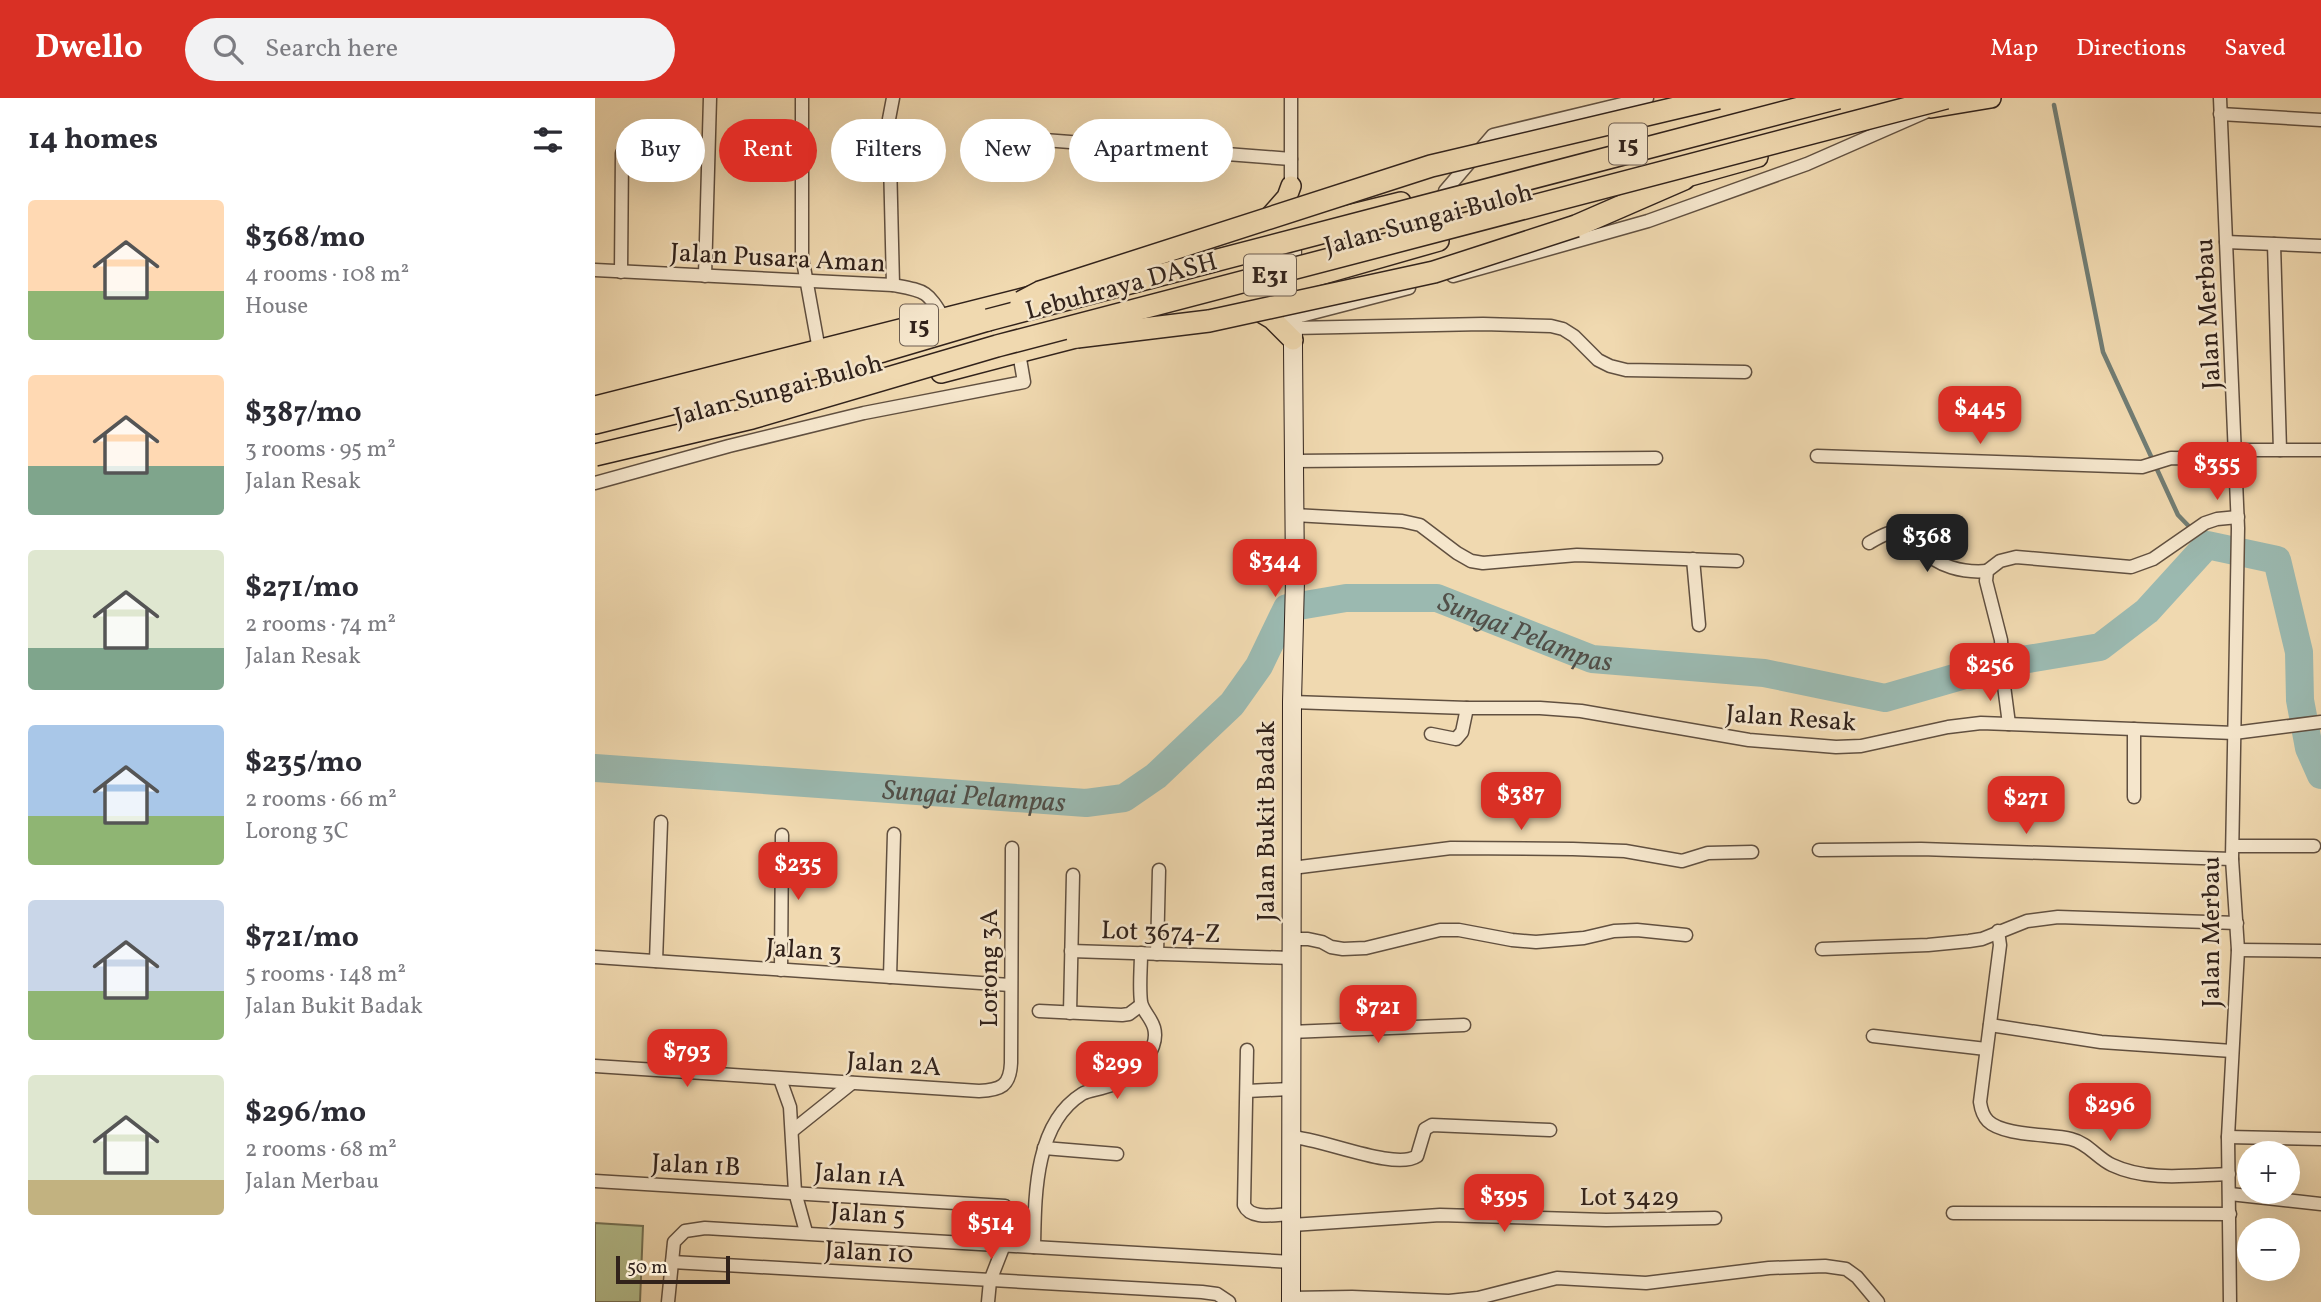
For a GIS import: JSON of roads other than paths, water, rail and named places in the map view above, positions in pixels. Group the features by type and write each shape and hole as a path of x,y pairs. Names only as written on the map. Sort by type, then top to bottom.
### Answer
{"highway":[{"path":"988,320 1040,292 1431,166 1718,98"},
{"name":"Jalan Sungai Buloh","path":"595,406 1811,98"},
{"name":"Lebuhraya DASH","path":"595,423 883,351 988,320 1838,98"},
{"name":"Jalan Sungai Buloh","path":"595,466 841,398 1292,283 1466,233 1684,178 1945,101 1991,98"},
{"name":"Lebuhraya DASH","path":"595,455 753,418 997,346 1945,101"},
{"path":"997,346 1209,321 1434,272 1576,226 1684,178"},
{"path":"1242,240 1278,209 1291,186"},
{"path":"1229,299 1244,303 1293,329"}],"main road":[{"name":"Jalan Bukit Badak","path":"1291,1300 1290,1032 1295,580 1292,228"}],"street":[{"path":"705,275 710,98"},
{"path":"802,98 802,256 819,351"},
{"path":"893,98 890,119 893,285"},
{"path":"1291,98 1292,228"},
{"path":"1445,191 1493,135 1647,98"},
{"name":"Jalan Merbau","path":"2220,98 2238,523 2232,853 2238,950 2228,1137 2230,1302"},
{"path":"1293,329 1476,270 1648,221 1807,164 1945,101"},
{"path":"2220,114 2321,120"},
{"path":"1055,142 1291,159"},
{"path":"621,272 622,182"},
{"path":"2226,242 2321,246"},
{"path":"2274,244 2280,450"},
{"name":"Jalan Pusara Aman","path":"595,270 893,285 922,291 932,299 944,319"},
{"path":"1293,329 1483,324 1551,326 1563,329 1598,360 1610,366 1653,371 1745,372"},
{"path":"595,483 864,413 1024,382 1019,353"},
{"path":"1817,456 2141,467 2171,458 2280,450 2321,450"},
{"path":"1294,461 1656,458"},
{"path":"1294,515 1420,525 1457,553 1471,561 1483,563 1577,555 1737,561"},
{"path":"1869,542 1898,531 1907,533 1932,558 1952,568 1971,572 1987,571 2000,561 2016,557 2131,567 2153,559 2205,523 2217,519 2238,523"},
{"path":"1693,559 1699,625"},
{"path":"1987,571 1986,581 2001,640 2009,724"},
{"name":"Jalan Resak","path":"1292,702 1581,711 1749,740 1836,747 1861,747 1948,727 1981,723 2234,733 2321,722"},
{"path":"1431,734 1456,739 1462,732 1467,708"},
{"path":"2134,729 2134,797"},
{"path":"656,961 661,822"},
{"path":"891,977 894,834"},
{"path":"781,970 782,835"},
{"path":"1819,850 2232,853 2314,846"},
{"name":"Lorong 3A","path":"1004,1086 1010,1075 1012,848"},
{"path":"1292,868 1451,848 1573,849 1625,852 1682,861 1708,853 1752,852"},
{"path":"1157,954 1159,870"},
{"path":"1070,1013 1073,875"},
{"path":"1822,949 1982,939 2027,921 2058,917 2237,923"},
{"path":"1291,939 1308,939 1343,949 1366,948 1440,930 1458,930 1536,942 1614,931 1686,935"},
{"path":"1999,931 2000,945 1980,1102 1984,1116 1996,1127 2081,1142 2110,1164 2131,1172 2158,1176 2229,1174"},
{"path":"2238,950 2321,951"},
{"name":"Lot 3674-Z","path":"1071,951 1291,958"},
{"path":"1034,1247 1035,1203 1044,1148 1055,1121 1069,1104 1084,1093 1123,1082 1143,1065 1154,1044 1153,1021 1141,1005 1141,953"},
{"name":"Jalan 3","path":"595,957 1010,985"},
{"path":"1039,1012 1129,1014 1141,1005"},
{"path":"1290,1032 1464,1025"},
{"path":"1990,1025 2101,1042 2232,1051"},
{"path":"1873,1036 1986,1049"},
{"name":"Lot 3429","path":"1247,1050 1244,1205 1253,1215 1292,1220 1440,1215 1606,1220 1715,1219"},
{"name":"Jalan 2A","path":"595,1066 979,1091 1004,1086"},
{"path":"780,1079 790,1107 795,1192 806,1232"},
{"path":"792,1131 852,1083"},
{"path":"1247,1091 1290,1089"},
{"path":"1291,1137 1307,1138 1373,1157 1411,1160 1417,1156 1425,1129 1432,1125 1550,1130"},
{"path":"2228,1137 2321,1139"},
{"path":"1044,1148 1117,1154"},
{"name":"Jalan 1B","path":"595,1181 795,1192"},
{"name":"Jalan 1A","path":"795,1192 1005,1206"},
{"path":"2230,1194 2321,1204"},
{"path":"1953,1213 2230,1214"},
{"name":"Jalan 5","path":"669,1302 674,1242 679,1235 693,1228 806,1232 1292,1262"},
{"path":"988,1302 990,1281 1004,1245"},
{"name":"Jalan 10","path":"671,1262 1202,1292 1217,1294 1229,1302"},
{"path":"1291,1300 1353,1297 1449,1301 1478,1298 1557,1278 1646,1283 1769,1268 1825,1266 1846,1269 1857,1276 1878,1302"}],"waterway":[{"path":"2054,105 2103,352 2178,515 2207,545"},
{"name":"Sungai Pelampas","path":"595,768 1086,803 1124,798 1156,776 1232,704 1259,666 1287,608 1346,598 1437,598 1592,659 1764,673 1885,698 2010,662 2100,647 2147,611 2207,545 2277,560 2299,652 2300,700 2309,748 2321,775"}]}
